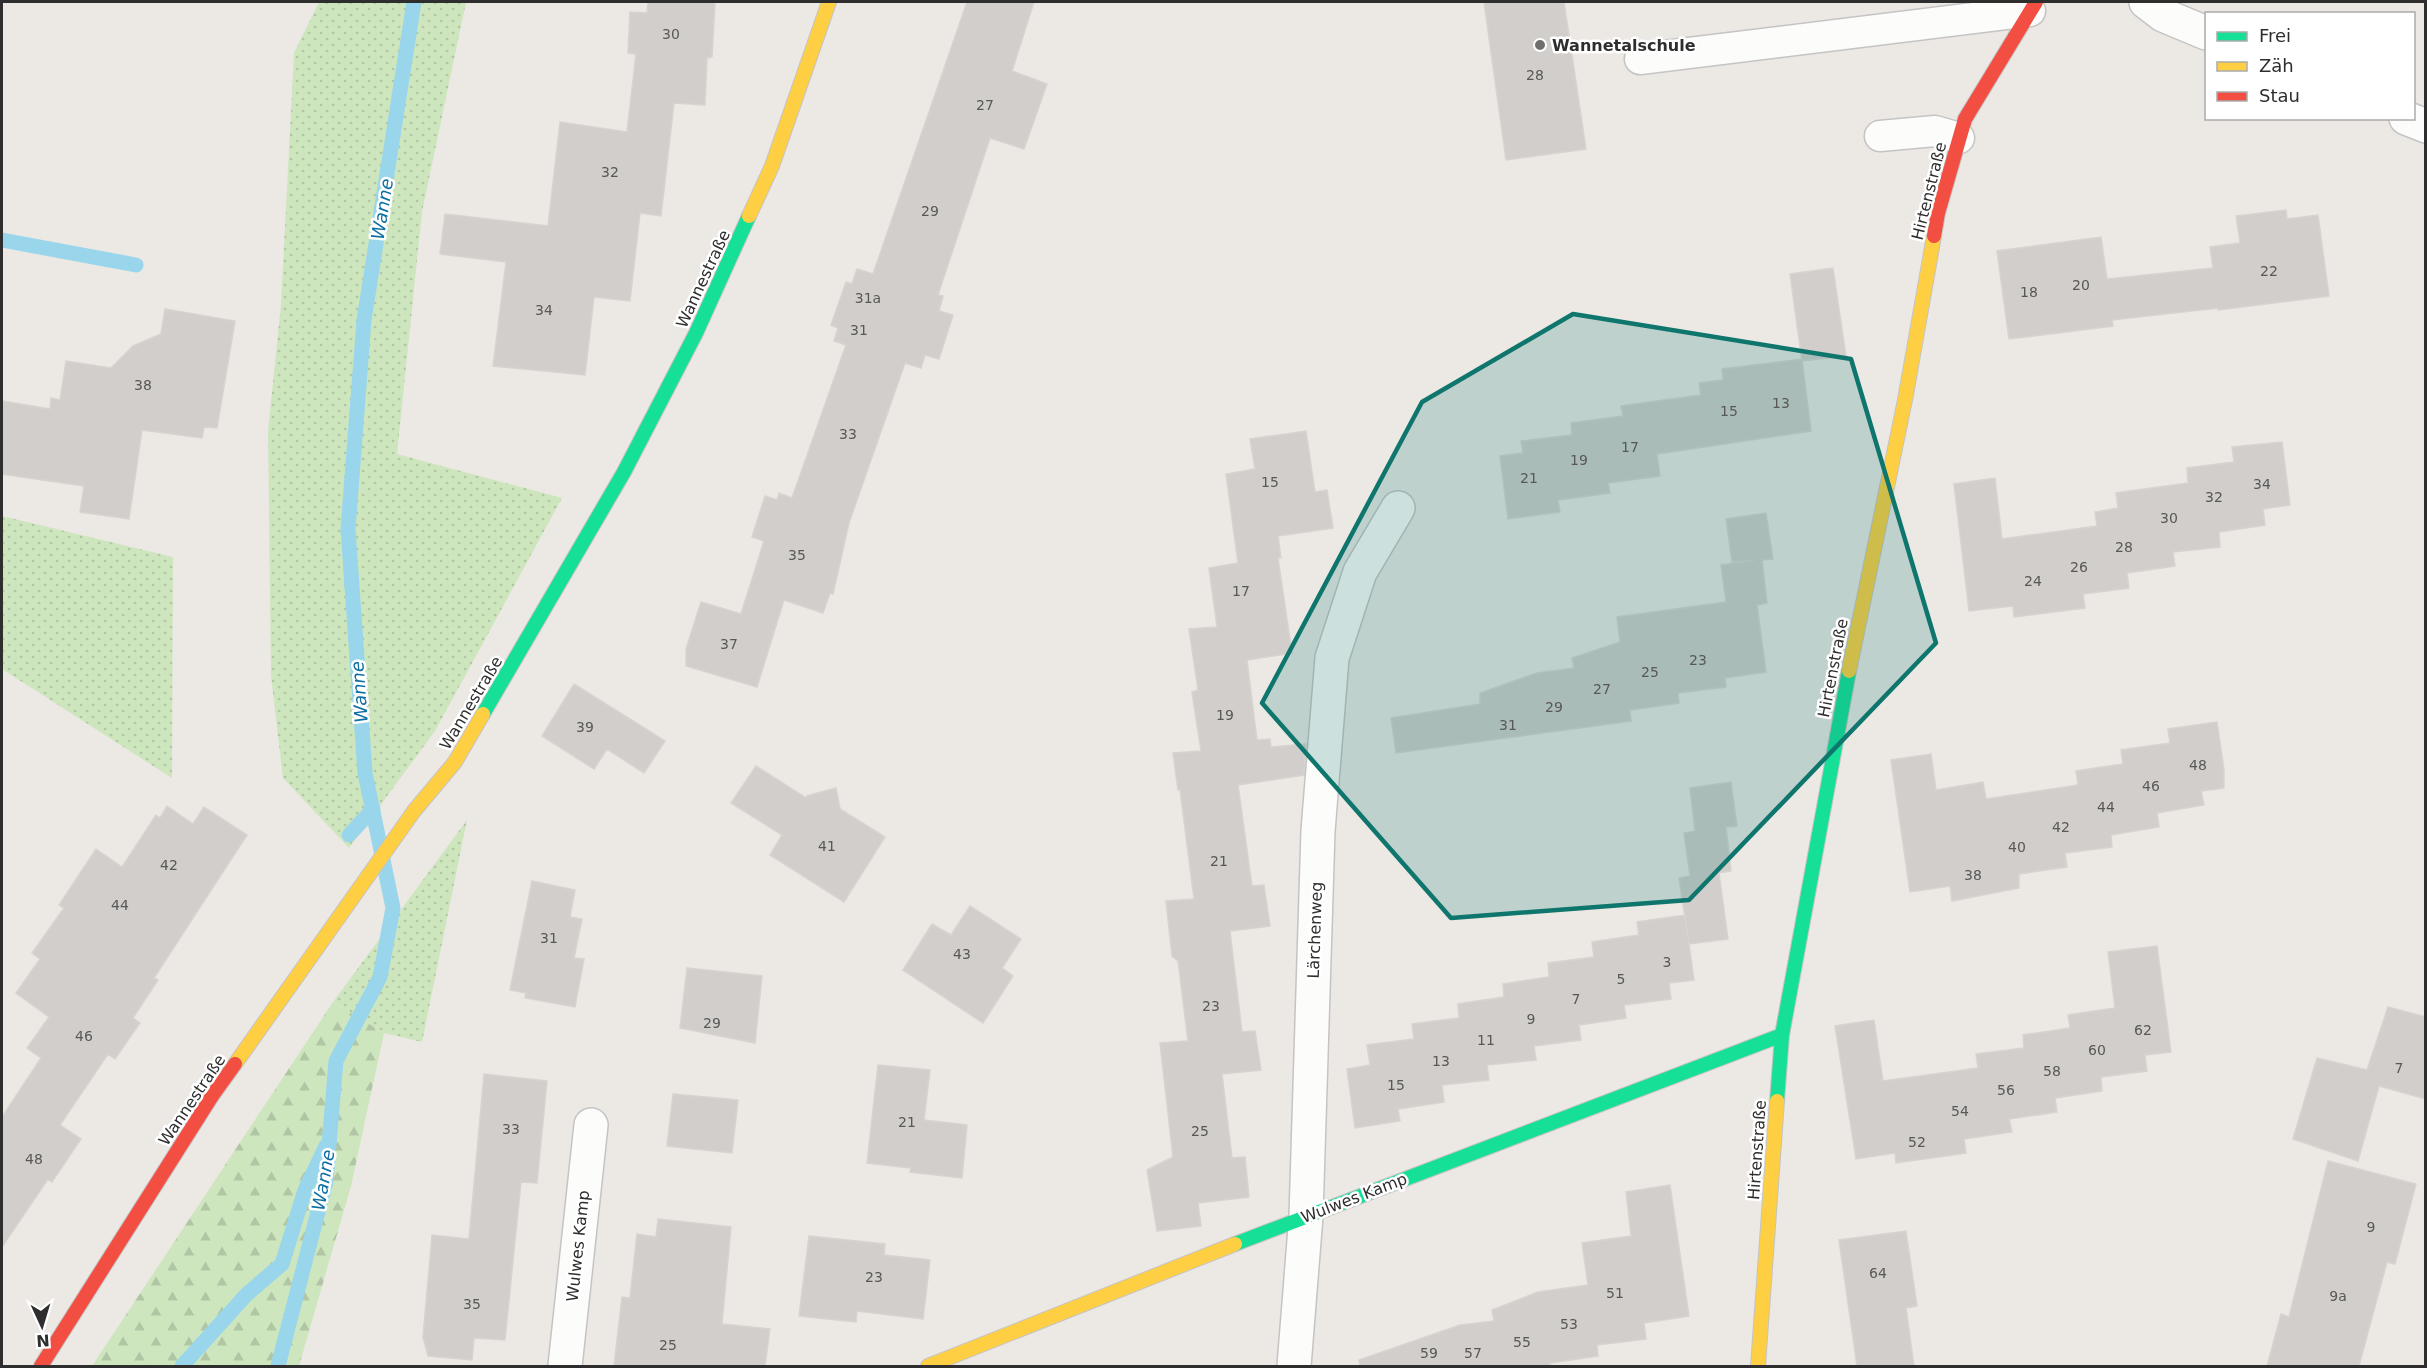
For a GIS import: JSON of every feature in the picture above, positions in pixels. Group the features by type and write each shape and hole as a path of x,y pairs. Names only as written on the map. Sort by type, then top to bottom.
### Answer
{"street":[{"name":"Wannestraße","path":"41,1366 212,1096 414,812 455,762 545,611 624,472 696,333 772,166 829,2"},
{"path":"2146,2 2163,15 2205,33"},
{"name":"Hirtenstraße","path":"1758,1366 1782,1035 1843,700 1905,400 1938,213 1965,119 2033,6"},
{"path":"2411,120 2426,126"},
{"name":"Lärchenweg","path":"1294,1366 1306,1216 1318,831 1332,658 1360,572 1398,508"},
{"name":"Wulwes Kamp","path":"928,1366 1306,1216 1782,1035"},
{"name":"Wulwes Kamp","path":"565,1366 591,1125"}],"lane":[{"path":"1640,60 2033,6"},
{"path":"1880,136 1935,131 1959,138"}],"highlighted area":[{"path":"1573,314 1851,359 1936,643 1689,900 1451,918 1262,703 1422,402"}],"green space":[{"path":"319,2 466,2 422,212 397,454 562,498 435,731 349,848 283,778 271,676 268,431 281,304 294,53"},
{"path":"2,516 173,557 172,778 2,669"},
{"path":"467,820 422,1042 384,1033 333,1002"},
{"path":"333,1002 384,1033 351,1186 299,1366 92,1366"}],"building":[{"path":"648,2 715,2 712,57 707,58 705,105 674,103 661,216 640,213 630,301 594,297 585,375 493,366 506,262 440,254 445,214 548,226 560,122 627,132 636,54 628,53 630,12 647,13"},
{"path":"967,2 1034,2 1012,71 1047,84 1024,149 990,138 938,295 943,296 939,311 953,315 939,359 925,355 921,368 905,363 849,523 833,594 830,593 823,613 784,600 757,687 686,666 686,649 701,602 741,614 764,541 752,537 765,496 777,500 779,493 792,498 846,345 834,341 838,328 831,325 846,282 852,284 857,269 873,274"},
{"path":"1484,2 1564,2 1586,149 1506,160"},
{"path":"2286,210 2287,219 2318,215 2329,296 2112,320 2113,326 2009,339 1997,251 2101,237 2107,279 2213,268 2210,247 2240,243 2236,216"},
{"path":"1833,268 1846,356 1802,361 1790,274"},
{"path":"165,309 235,321 217,428 204,427 202,438 142,430 129,519 80,512 84,486 2,474 2,401 50,409 51,398 60,400 66,361 111,368 133,346 161,334"},
{"path":"1802,359 1811,431 1657,454 1660,476 1608,483 1610,493 1558,500 1560,512 1508,519 1500,456 1523,453 1521,441 1572,435 1571,423 1623,416 1621,406 1701,395 1699,383 1723,380 1722,369"},
{"path":"1306,431 1315,492 1327,490 1333,528 1278,536 1281,558 1278,558 1292,653 1247,660 1257,740 1270,739 1271,747 1306,744 1304,775 1238,785 1252,886 1264,885 1270,926 1230,931 1242,1032 1255,1031 1261,1070 1222,1074 1232,1158 1245,1157 1249,1197 1198,1203 1201,1226 1157,1231 1147,1170 1173,1157 1160,1043 1188,1041 1178,961 1172,956 1166,901 1194,899 1173,753 1201,751 1192,692 1198,690 1189,629 1217,627 1209,568 1238,563 1226,474 1255,469 1250,439"},
{"path":"2282,442 2290,505 2263,509 2265,525 2219,532 2220,547 2173,552 2175,566 2127,573 2129,588 2083,594 2085,608 2014,617 2013,606 1969,611 1954,484 1995,478 2002,539 2097,526 2095,512 2118,508 2116,493 2188,483 2187,468 2234,462 2232,447"},
{"path":"1766,513 1773,559 1762,560 1767,603 1757,605 1766,672 1725,678 1726,687 1678,693 1679,703 1630,710 1631,721 1396,753 1391,718 1480,704 1480,693 1537,673 1574,668 1572,658 1620,642 1617,617 1726,602 1721,565 1755,560 1732,562 1726,519"},
{"path":"574,684 665,741 644,773 607,749 594,769 542,736"},
{"path":"2217,722 2224,770 2224,788 2201,791 2204,805 2157,813 2159,827 2111,835 2112,847 2065,853 2067,867 2019,874 2019,888 1952,901 1950,886 1910,892 1891,760 1931,754 1936,790 1983,782 1986,799 2078,785 2076,771 2123,764 2121,750 2170,743 2168,729"},
{"path":"756,766 806,798 836,788 840,809 885,837 844,902 770,855 782,835 731,803"},
{"path":"1731,782 1737,826 1726,827 1731,871 1719,873 1728,939 1689,944 1679,878 1690,876 1684,833 1695,831 1690,788"},
{"path":"167,806 193,824 204,807 247,835 154,978 158,980 133,1018 140,1023 115,1059 108,1054 60,1125 81,1139 52,1182 48,1179 2,1247 2,1117 41,1058 27,1048 49,1017 16,993 40,959 32,953 64,908 59,905 96,849 122,867 156,815 160,818"},
{"path":"532,881 575,890 570,917 582,919 574,958 584,959 575,1007 525,998 526,993 510,990"},
{"path":"970,906 1021,939 1002,968 1013,976 983,1023 903,970 932,924 951,935"},
{"path":"1685,915 1694,980 1669,983 1671,999 1624,1005 1626,1018 1579,1025 1581,1040 1534,1046 1536,1060 1487,1065 1489,1080 1442,1085 1444,1102 1398,1109 1400,1121 1355,1128 1347,1069 1370,1065 1367,1045 1414,1039 1412,1024 1459,1018 1458,1004 1504,997 1503,984 1549,977 1548,963 1594,957 1592,942 1639,935 1637,922"},
{"path":"2157,946 2171,1052 2145,1055 2147,1071 2101,1077 2102,1091 2055,1098 2057,1112 2009,1119 2012,1132 1964,1139 1966,1153 1896,1163 1895,1153 1856,1159 1835,1026 1874,1020 1883,1081 1978,1068 1976,1054 2024,1048 2023,1035 2070,1028 2068,1015 2115,1008 2108,952"},
{"path":"687,968 762,976 755,1043 680,1028"},
{"path":"2388,1007 2426,1017 2426,1099 2379,1086 2358,1161 2293,1139 2317,1058 2367,1070"},
{"path":"878,1065 930,1070 924,1120 967,1125 962,1178 910,1172 911,1168 867,1163"},
{"path":"484,1074 547,1081 537,1183 521,1182 505,1340 474,1338 472,1360 428,1356 423,1337 432,1235 469,1239"},
{"path":"673,1094 738,1100 732,1153 667,1146"},
{"path":"2328,1161 2416,1184 2395,1264 2387,1262 2359,1366 2267,1366 2281,1314 2289,1317"},
{"path":"1670,1185 1689,1316 1644,1323 1646,1339 1597,1345 1598,1356 1550,1363 1551,1366 1360,1366 1359,1360 1460,1325 1494,1321 1492,1310 1538,1292 1588,1285 1582,1243 1631,1236 1626,1192"},
{"path":"658,1219 731,1227 722,1324 770,1329 765,1366 614,1366 622,1297 630,1298 637,1234 656,1237"},
{"path":"1906,1231 1917,1306 1906,1308 1914,1366 1857,1366 1839,1240"},
{"path":"809,1236 885,1244 884,1255 930,1260 923,1319 857,1311 856,1322 799,1316"}],"waterway":[{"name":"Wanne","path":"278,1366 326,1181 336,1061 380,977 393,908 365,773 348,529 364,320 414,2"},
{"path":"2,240 136,265"},
{"path":"349,835 373,809"},
{"path":"182,1366 247,1294 282,1264 305,1190 326,1146"}],"traffic: fast":[{"path":"483,714 624,472 696,333 749,216"},
{"path":"1777,1101 1782,1035 1849,671"},
{"path":"1235,1244 1782,1035"}],"traffic: slow":[{"path":"749,216 772,166 829,2"},
{"path":"1849,671 1905,400 1934,236"},
{"path":"235,1064 414,811 455,762 483,714"},
{"path":"1758,1366 1777,1101"},
{"path":"928,1366 1235,1244"}],"traffic: jam":[{"path":"1934,236 1938,213 1965,119 2036,2"},
{"path":"41,1366 212,1096 235,1064"}],"place":[{"name":"Wannetalschule","path":"1540,45"}]}
